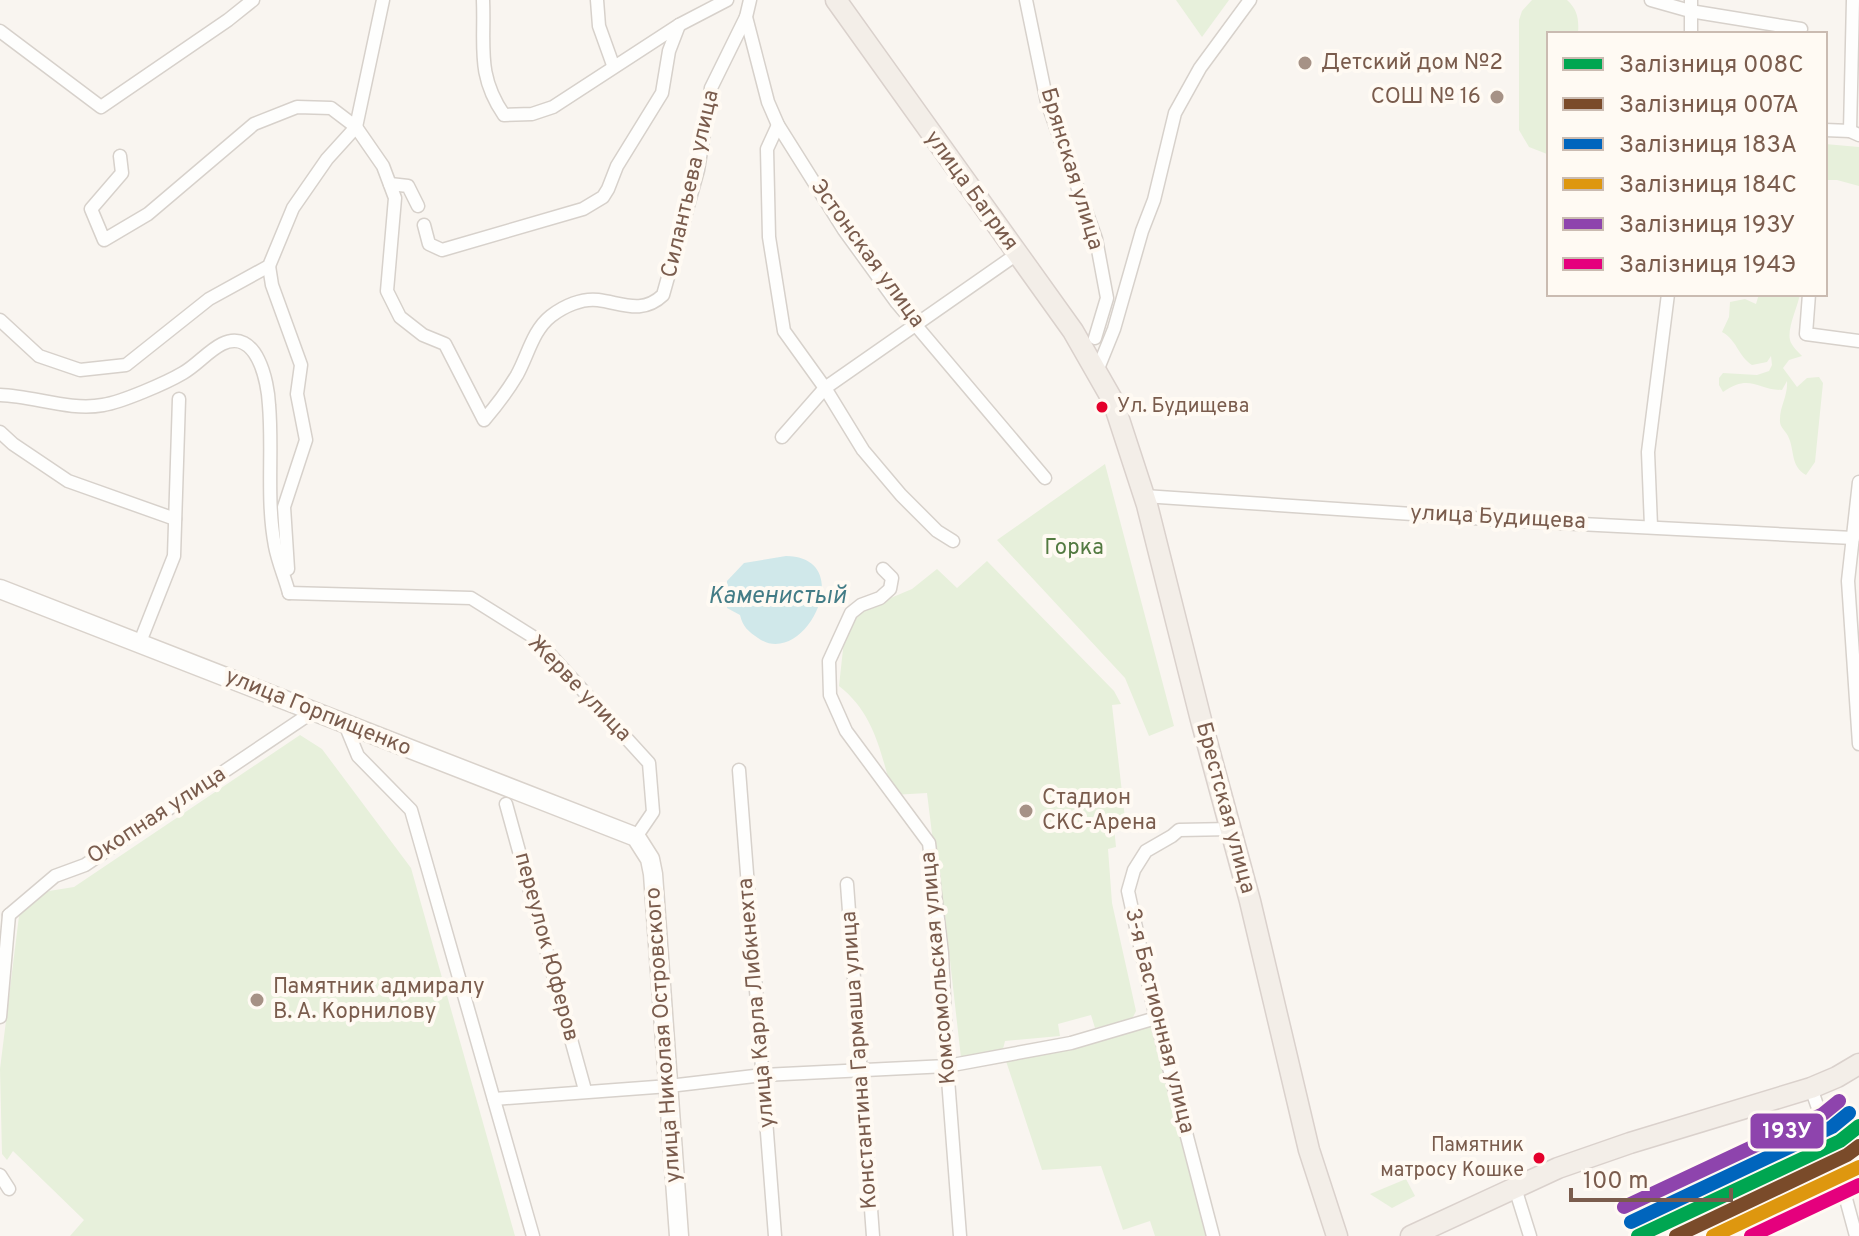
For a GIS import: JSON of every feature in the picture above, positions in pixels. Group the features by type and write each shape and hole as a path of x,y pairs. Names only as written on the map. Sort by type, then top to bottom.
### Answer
{"main road":[{"name":"улица Багрия","path":"836,0 1073,331 1100,377"},
{"name":"Брестская улица","path":"1100,377 1113,401 1144,496 1231,829 1309,1150 1337,1236"},
{"name":"улица Горпищенко","path":"0,589 636,837"},
{"name":"улица Николая Островского","path":"636,837 650,859 653,874 679,1236"},
{"path":"1411,1236 1558,1168 1811,1088 1859,1064"}],"street":[{"path":"0,31 101,107 253,0"},
{"path":"289,593 284,507 306,440 297,394 301,365 272,285 269,266 293,208 327,159 356,127 383,0"},
{"path":"483,0 485,36 482,65 490,94 504,115 532,114 553,107 613,65 727,0"},
{"path":"597,0 599,26 613,65"},
{"name":"Эстонская улица","path":"750,0 746,17 768,102 778,125 844,230 897,303 1045,478"},
{"name":"Брянская улица","path":"1026,0 1047,102 1096,239 1107,298 1095,338"},
{"path":"1100,377 1154,200 1175,113 1200,68 1250,0"},
{"path":"1651,0 1801,29"},
{"path":"1827,130 1854,133 1853,0"},
{"path":"1691,6 1691,32"},
{"name":"Силантьева улица","path":"356,127 383,166 395,198 387,291 400,317 423,335 445,344 484,420 518,372 537,331 551,316 579,301 596,299 632,308 649,305 663,295 698,170 711,88 746,17"},
{"path":"424,225 429,244 442,250 583,209 603,197 617,166 662,93 669,51 679,25"},
{"path":"120,156 122,173 91,209 104,240 148,214 254,124 297,107 308,107 331,108 356,127"},
{"path":"778,125 767,149 769,237 784,331 825,388 863,450 901,495 937,531 953,541"},
{"path":"390,184 408,186 418,206"},
{"path":"782,437 825,388 1017,254"},
{"path":"0,320 39,356 80,370 126,365 209,299 269,266"},
{"path":"1651,526 1648,452 1668,296"},
{"path":"1809,296 1806,334 1859,341"},
{"path":"0,395 26,396 73,406 104,405 183,373 224,342 242,343 254,350 265,375 275,546 289,593"},
{"path":"140,642 174,556 179,399"},
{"path":"0,432 68,481 175,519"},
{"path":"1859,482 1857,522 1848,581 1859,744"},
{"name":"улица Будищева","path":"1144,496 1502,520 1853,538"},
{"name":"Комсомольская улица","path":"883,569 892,578 890,589 880,598 861,605 851,613 829,661 830,695 846,731 929,843 942,953 960,1236"},
{"name":"Жерве улица","path":"289,593 471,598 535,638 649,763 653,812 636,837"},
{"name":"Окопная улица","path":"4,912 55,876 85,865 314,711"},
{"path":"344,722 358,756 411,810 533,1236"},
{"name":"улица Карла Либкнехта","path":"739,770 775,1236"},
{"name":"переулок Юферов","path":"506,804 585,1090"},
{"name":"3-я Бастионная улица","path":"1213,1236 1156,1018 1128,891 1134,870 1146,851 1179,830 1231,829"},
{"name":"Константина Гармаша улица","path":"847,884 873,1236"},
{"path":"0,1017 4,912"},
{"path":"494,1099 669,1086 763,1075 947,1066 1071,1043 1156,1018"},
{"path":"1811,1088 1856,1236"},
{"path":"0,1175 9,1189"},
{"path":"1515,1188 1530,1236"}],"green space":[{"path":"1176,0 1229,0 1202,37"},
{"path":"1532,0 1567,0 1576,11 1578,20 1578,32 1547,32 1547,154 1529,147 1519,130 1519,20"},
{"path":"1827,144 1859,147 1859,186 1827,180"},
{"path":"1758,296 1799,296 1789,335 1802,356 1789,360 1783,368 1797,387 1807,378 1819,377 1823,383 1815,462 1806,475 1797,467 1790,441 1780,424 1787,381 1782,390 1747,383 1732,386 1723,392 1719,385 1723,373 1757,375 1769,371 1772,365 1771,356 1767,362 1752,365 1722,332 1729,317 1730,302 1745,299 1756,304"},
{"name":"Горка","path":"1105,464 1174,726 1149,736 1125,678 997,540"},
{"name":"Стадион СКС-Арена","path":"987,561 1114,691 1121,704 1112,705 1126,827 1114,827 1116,847 1108,849 1112,903 1136,1011 1132,1019 1095,1028 1091,1015 1058,1024 1060,1036 1005,1041 998,1053 961,1058 927,793 893,795 869,722 839,686 844,640 855,613 912,589 937,569 957,588"},
{"path":"300,735 322,749 411,868 515,1236 70,1236 84,1220 13,1151 7,1160 2,1154 0,1069 19,916 37,897 49,891 74,887"},
{"path":"1150,1025 1207,1236 1155,1236 1150,1221 1123,1230 1101,1166 1042,1170 1006,1061"},
{"path":"1406,1179 1415,1196 1392,1208 1370,1194"}],"water":[{"name":"Каменистый","path":"786,556 808,561 819,574 822,591 817,610 807,627 792,639 775,644 754,635 744,626 740,615 727,608 727,581 744,563"}],"rail line":[{"name":"193У","path":"1624,1207 1823,1114 1839,1101"},
{"name":"183А","path":"1631,1222 1832,1127 1849,1113"},
{"name":"008С","path":"1638,1236 1840,1141 1859,1126"},
{"name":"007А","path":"1676,1236 1847,1155 1859,1146"},
{"name":"184С","path":"1713,1236 1859,1167"},
{"name":"194Э","path":"1751,1236 1859,1185"}],"place":[{"name":"Детский дом №2","path":"1305,63"},
{"name":"СОШ № 16","path":"1497,97"},
{"name":"Ул. Будищева","path":"1102,407"},
{"name":"Стадион СКС-Арена","path":"1026,811"},
{"name":"Памятник адмиралу В. А. Корнилову","path":"257,1000"},
{"name":"Памятник матросу Кошке","path":"1539,1158"}]}
